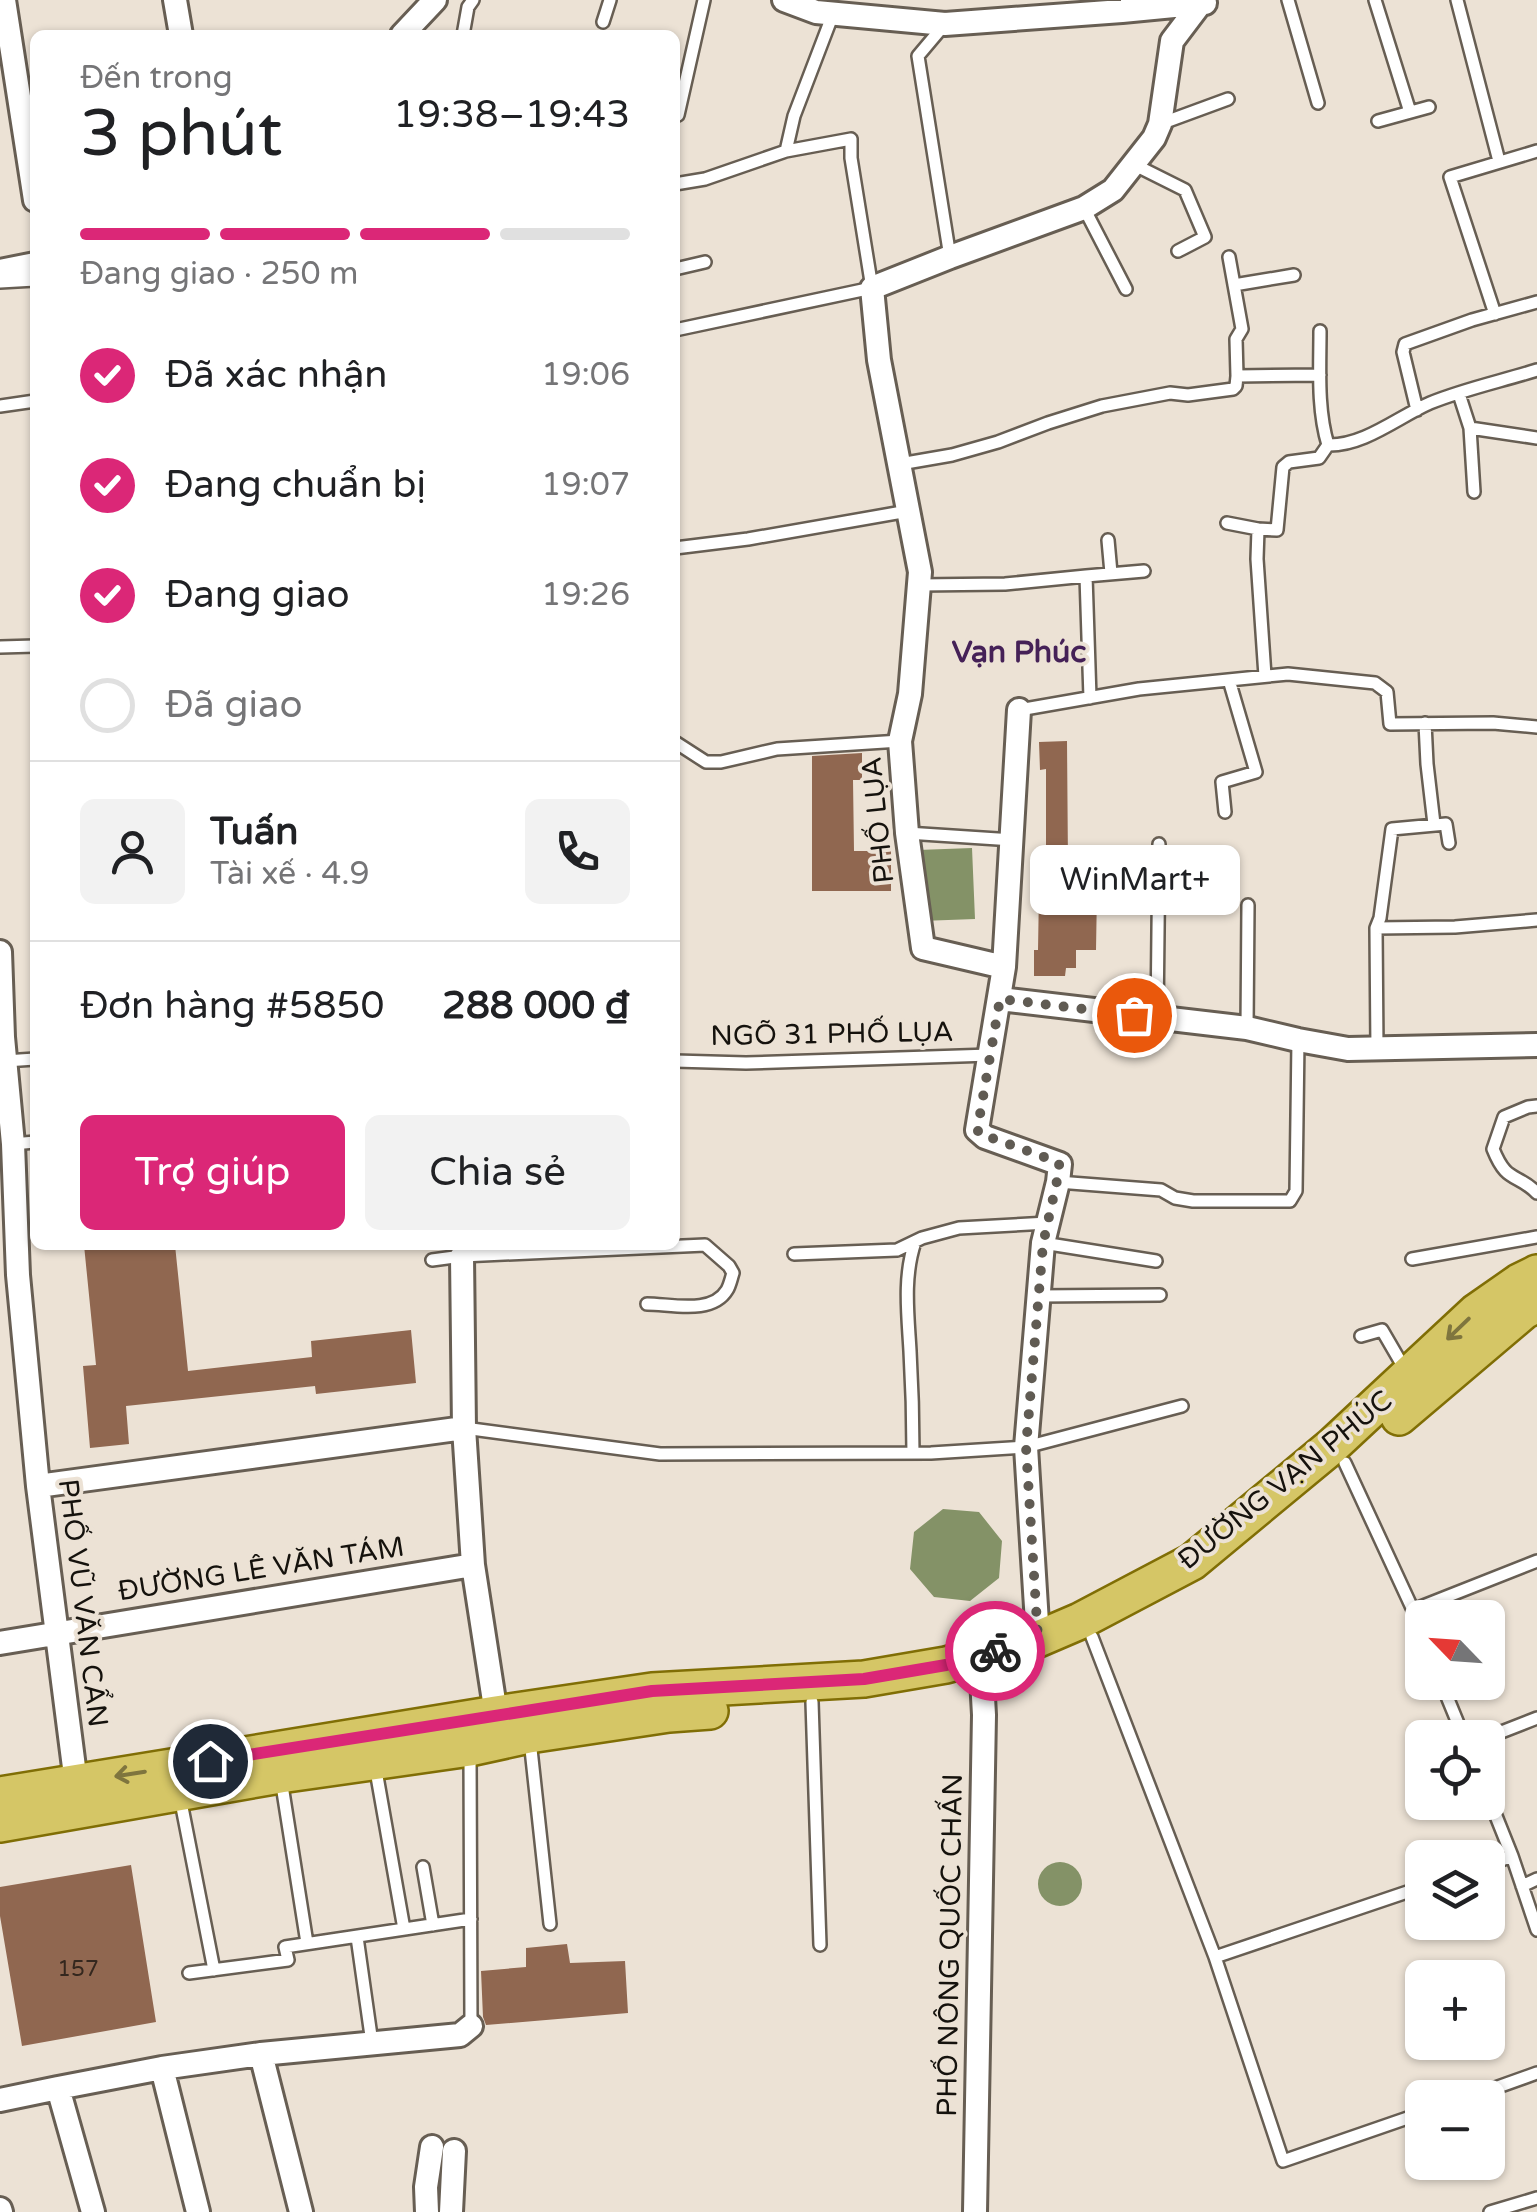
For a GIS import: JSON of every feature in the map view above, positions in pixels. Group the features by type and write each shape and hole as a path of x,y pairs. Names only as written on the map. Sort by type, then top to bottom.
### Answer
{"main road":[{"name":"ĐƯỜNG VẠN PHÚC","path":"0,1824 179,1792 278,1762 496,1714 652,1691 812,1691 878,1698 982,1679 1047,1658 1155,1606 1213,1572 1263,1533 1409,1376 1476,1312 1537,1273"},
{"name":"ĐƯỜNG VẠN PHÚC","path":"0,1795 278,1762 374,1760 470,1748 529,1734 812,1691 946,1665 1038,1639 1192,1562 1531,1313"}],"street":[{"path":"4,0 30,168"},
{"path":"175,0 181,30"},
{"path":"407,30 435,0"},
{"path":"784,0 816,12 945,24 1207,2"},
{"path":"872,288 1084,208 1113,190 1135,165 1160,124 1172,41 1207,2"},
{"path":"0,271 30,265"},
{"name":"PHỐ LỤA","path":"872,288 879,360 920,572 910,694 900,742 923,948 1004,967"},
{"path":"1018,710 1004,967 978,1133 1058,1162 1060,1167 1045,1233 1026,1447 1038,1639"},
{"name":"PHỐ VŨ VĂN CẨN","path":"0,952 5,1060 24,1143 9,1275 76,1783"},
{"path":"1000,999 1247,1028 1348,1048 1537,1045"},
{"path":"462,1250 464,1428 473,1565 496,1714"},
{"path":"38,1486 464,1428"},
{"name":"ĐƯỜNG LÊ VĂN TÁM","path":"0,1643 473,1565"},
{"name":"PHỐ NÔNG QUỐC CHẤN","path":"975,2212 982,1679"},
{"path":"0,2100 162,2068 261,2054 460,2035 471,2026"},
{"path":"261,2054 301,2212"},
{"path":"162,2068 198,2212"},
{"path":"58,2088 93,2212"},
{"path":"427,2212 426,2187 443,2149 451,2212"}],"lane":[{"path":"603,22 610,0"},
{"path":"680,106 704,0"},
{"path":"1288,0 1318,103"},
{"path":"1375,0 1410,112"},
{"path":"1458,0 1500,161"},
{"path":"464,30 467,2"},
{"path":"786,151 794,116 834,14"},
{"path":"945,24 918,56 950,257"},
{"path":"1160,124 1228,100"},
{"path":"1378,122 1429,107"},
{"path":"680,183 786,151 851,139 872,288 680,329"},
{"path":"1495,314 1450,176 1537,151"},
{"path":"1135,165 1186,190 1205,237 1178,251"},
{"path":"1084,208 1126,289"},
{"path":"900,464 998,442 1102,406 1173,393 1233,389 1238,376 1236,339 1242,329 1230,257"},
{"path":"680,268 705,262"},
{"path":"1234,285 1294,275"},
{"path":"0,282 30,280"},
{"path":"1417,410 1402,352 1404,345 1537,302"},
{"path":"1227,523 1277,530 1283,468 1289,462 1319,458 1328,445 1323,424 1320,331"},
{"path":"1328,445 1340,446 1362,438 1449,396 1537,370"},
{"path":"1238,376 1320,375"},
{"path":"1459,394 1470,428 1474,492"},
{"path":"0,406 30,402"},
{"path":"1470,428 1537,438"},
{"path":"680,547 909,511"},
{"path":"1258,529 1266,676"},
{"path":"1108,540 1111,573"},
{"path":"919,584 1006,584 1144,571"},
{"path":"1086,576 1090,698"},
{"path":"0,647 30,646"},
{"path":"1018,710 1140,689 1288,674 1375,683 1387,692 1390,724 1537,727"},
{"path":"1225,812 1222,782 1256,772 1228,680"},
{"path":"1425,724 1434,824"},
{"path":"680,745 706,762 722,762 777,749 900,742"},
{"path":"1377,1050 1376,928 1392,829 1446,824 1448,843"},
{"path":"908,834 1012,840"},
{"path":"1156,1018 1159,844"},
{"path":"1247,1028 1248,904"},
{"path":"1376,928 1455,928 1537,920"},
{"path":"1058,1182 1161,1190 1192,1202 1290,1201 1296,1191 1298,1040"},
{"name":"NGÕ 31 PHỐ LỤA","path":"680,1061 990,1056"},
{"path":"5,1060 30,1059"},
{"path":"1537,1106 1504,1117 1493,1149 1500,1166 1537,1193"},
{"path":"794,1254 898,1250 922,1238 959,1228 1045,1233 1156,1262"},
{"path":"1412,1259 1537,1236"},
{"path":"913,1453 907,1296 909,1264 916,1242"},
{"path":"647,1304 695,1306 713,1303 726,1292 732,1274 730,1266 705,1245 680,1246"},
{"path":"432,1260 462,1250"},
{"path":"1038,1296 1160,1295"},
{"path":"1362,1336 1382,1330 1409,1376"},
{"path":"464,1428 660,1454 913,1453 1026,1447 1182,1406"},
{"path":"1339,1455 1407,1600"},
{"path":"1438,1600 1537,1561"},
{"path":"1092,1637 1215,1957 1283,2161 1405,2119"},
{"path":"812,1691 820,1945"},
{"path":"1505,1731 1537,1718"},
{"path":"529,1734 550,1924"},
{"path":"470,1748 471,2026"},
{"path":"374,1760 404,1929"},
{"path":"278,1762 307,1943"},
{"path":"179,1792 214,1970"},
{"path":"1498,1820 1537,1930"},
{"path":"1505,1858 1512,1856"},
{"path":"422,1868 433,1925"},
{"path":"1522,1886 1537,1880"},
{"path":"1215,1957 1405,1893"},
{"path":"188,1973 288,1960 286,1946 471,1919"},
{"path":"356,1937 372,2043"},
{"path":"1505,2084 1537,2073"},
{"path":"1490,2212 1537,2198"}],"shaded area":[{"path":"972,848 975,919 921,921 918,850"},
{"path":"943,1509 979,1512 1002,1541 999,1578 970,1601 934,1597 910,1569 914,1532"},
{"path":"1060,1862 1075,1869 1082,1884 1075,1899 1060,1906 1045,1899 1038,1884 1045,1869"}],"building":[{"path":"1067,741 1068,865 1069,872 1078,872 1078,892 1097,891 1096,950 1076,950 1076,968 1066,968 1065,976 1034,976 1039,891 1034,891 1034,865 1046,865 1046,769 1040,770 1039,742"},
{"path":"862,753 862,780 853,780 854,851 891,851 891,891 812,891 812,756"},
{"path":"84,1250 176,1250 188,1371 312,1357 311,1341 411,1330 416,1383 316,1394 315,1386 126,1406 129,1444 90,1448 83,1366 96,1365"},
{"path":"131,1865 156,2022 22,2046 0,1916 0,1887"},
{"path":"567,1944 570,1963 625,1961 628,2013 486,2025 481,1971 526,1967 526,1948"}],"way so far":[{"path":"995,1651 1038,1639 1026,1447 1043,1244 1060,1167 1058,1162 978,1133 1000,999 1134,1015"}],"place":[{"name":"WinMart+","path":"1134,1015"}],"district":[{"name":"Vạn Phúc","path":"1019,652"}],"route":[{"path":"210,1761 652,1691 864,1679 946,1665 995,1651"}]}
